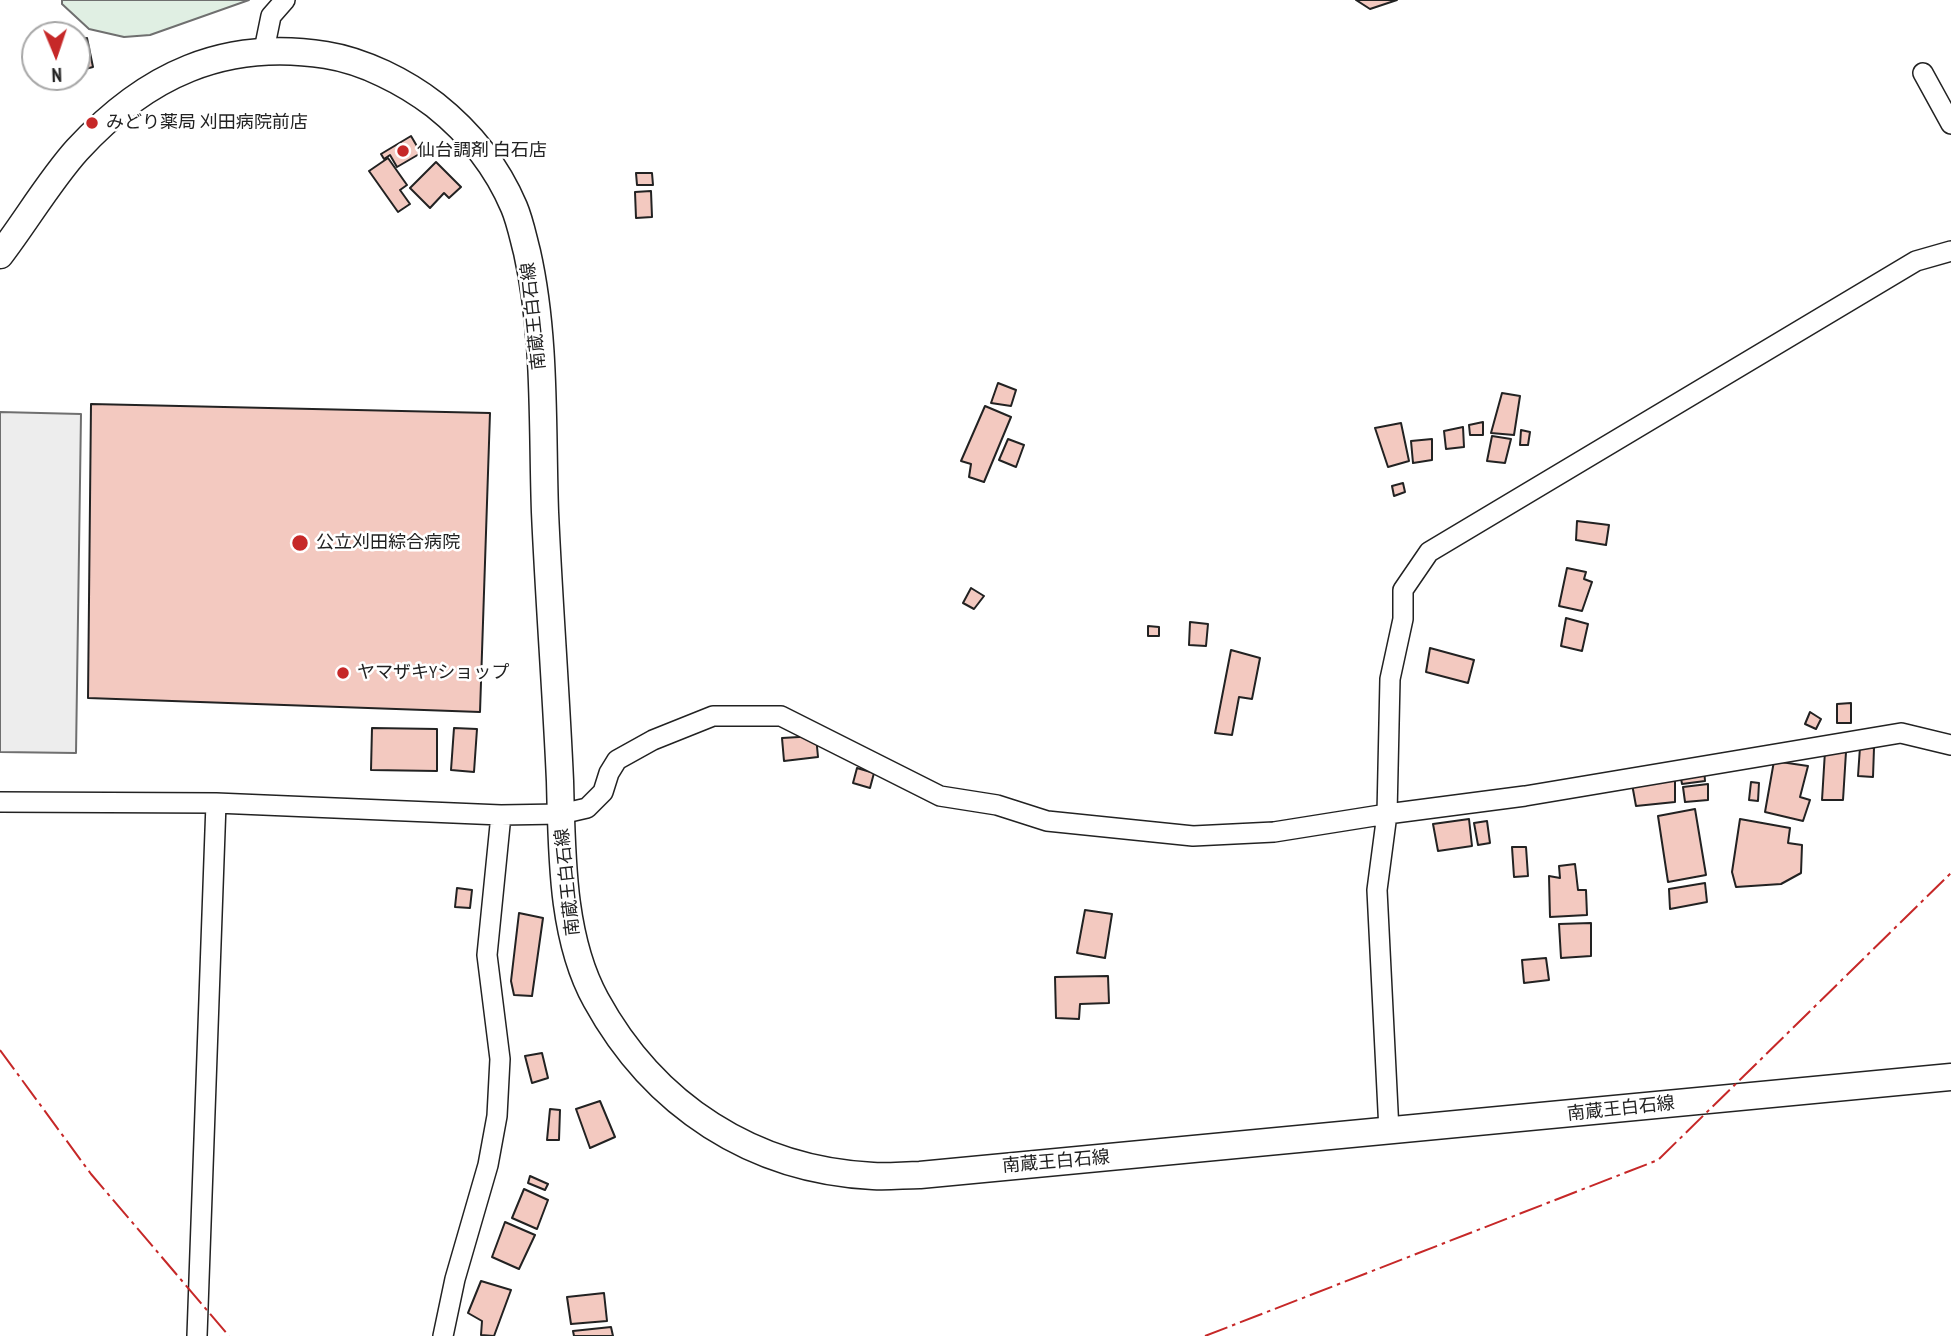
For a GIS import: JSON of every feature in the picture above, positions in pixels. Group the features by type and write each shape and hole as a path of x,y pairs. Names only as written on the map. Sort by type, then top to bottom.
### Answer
{"main road":[{"name":"南蔵王白石線","path":"0,255 74,153 116,111 154,84 200,63 264,50 295,50 337,57 375,70 423,96 471,138 489,162 515,209 531,273 540,355 545,515 561,814 570,925 580,964 595,999 637,1059 666,1091 712,1127 752,1149 813,1169 877,1177 920,1175 1951,1077"}],"street":[{"path":"264,50 271,16 285,0"},
{"path":"1923,73 1951,124"},
{"path":"1389,1131 1377,890 1387,814 1390,679 1403,619 1403,590 1429,552 1916,261 1951,251"},
{"path":"0,802 216,803 501,815 561,814 587,808 603,792 609,773 617,760 653,740 713,716 781,716 940,796 997,805 1047,821 1193,836 1274,832 1525,796 1901,733 1951,745"},
{"path":"197,1336 216,803"},
{"path":"443,1336 458,1267 488,1165 497,1116 499,1059 487,955 501,815"}],"green space":[{"path":"62,0 249,0 150,35 124,37 91,29 91,21 80,21 62,4"}],"shaded area":[{"path":"0,412 81,414 76,753 0,752"}],"building":[{"path":"1356,0 1397,0 1370,9"},
{"path":"411,136 421,153 397,167 390,155 384,159 381,154"},
{"path":"388,158 407,185 400,190 410,204 398,212 369,171"},
{"path":"436,162 461,187 449,198 444,193 430,208 410,188"},
{"path":"636,173 652,173 653,185 637,185"},
{"path":"651,191 652,217 636,218 635,192"},
{"path":"998,383 1016,390 1011,406 991,403"},
{"path":"1502,393 1520,396 1514,435 1491,433"},
{"path":"91,404 490,413 480,712 88,698"},
{"path":"985,406 1011,417 984,482 969,477 971,464 961,461"},
{"path":"1483,422 1483,435 1470,435 1469,425"},
{"path":"1401,423 1409,461 1388,467 1375,428"},
{"path":"1463,427 1464,447 1446,449 1444,431"},
{"path":"1521,430 1530,432 1528,445 1520,445"},
{"path":"1492,436 1511,439 1505,463 1487,461"},
{"path":"1008,439 1024,445 1016,467 999,460"},
{"path":"1432,439 1432,460 1413,463 1411,441"},
{"path":"1403,483 1405,492 1394,496 1392,486"},
{"path":"1577,521 1609,525 1606,545 1576,540"},
{"path":"1567,568 1586,572 1584,579 1592,582 1582,611 1559,606"},
{"path":"971,588 984,596 974,609 963,603"},
{"path":"1566,618 1588,624 1582,651 1561,646"},
{"path":"1190,622 1208,624 1206,646 1189,645"},
{"path":"1148,626 1159,627 1159,636 1148,636"},
{"path":"1430,648 1474,660 1468,683 1426,672"},
{"path":"1231,650 1260,658 1252,699 1239,697 1232,735 1215,733"},
{"path":"1851,703 1851,723 1837,723 1837,704"},
{"path":"1810,712 1821,719 1816,729 1805,724"},
{"path":"372,728 437,729 437,771 371,770"},
{"path":"454,728 477,729 474,772 451,770"},
{"path":"816,736 818,757 784,761 782,738"},
{"path":"1860,747 1874,748 1873,777 1858,776"},
{"path":"1825,751 1846,752 1843,800 1822,800"},
{"path":"1774,761 1808,766 1800,797 1810,800 1803,821 1765,812"},
{"path":"857,768 874,773 870,788 853,783"},
{"path":"1704,768 1705,781 1682,784 1680,773"},
{"path":"1675,779 1675,802 1636,806 1632,784"},
{"path":"1751,782 1759,783 1758,801 1749,800"},
{"path":"1708,784 1708,800 1685,802 1683,787"},
{"path":"1695,809 1706,875 1668,882 1658,816"},
{"path":"1469,819 1472,846 1438,851 1433,824"},
{"path":"1740,819 1790,828 1788,843 1802,845 1801,873 1781,884 1736,887 1732,872"},
{"path":"1487,821 1490,843 1478,845 1474,823"},
{"path":"1512,847 1526,847 1528,876 1514,877"},
{"path":"1575,864 1578,890 1586,890 1587,915 1550,917 1549,876 1560,878 1559,866"},
{"path":"1705,883 1707,902 1670,909 1669,889"},
{"path":"457,888 472,890 470,908 455,907"},
{"path":"1085,910 1112,914 1105,958 1077,953"},
{"path":"519,913 543,918 532,996 514,995 511,981"},
{"path":"1591,923 1591,956 1561,958 1559,924"},
{"path":"1546,958 1549,980 1524,983 1522,960"},
{"path":"1108,976 1109,1003 1080,1004 1079,1019 1056,1018 1055,977"},
{"path":"542,1053 548,1078 532,1083 525,1056"},
{"path":"600,1101 615,1137 590,1148 576,1109"},
{"path":"550,1109 560,1110 559,1140 547,1140"},
{"path":"530,1176 548,1184 545,1190 528,1183"},
{"path":"524,1189 548,1200 537,1229 512,1218"},
{"path":"505,1222 535,1235 519,1269 492,1257"},
{"path":"481,1281 511,1290 494,1336 481,1335 482,1321 468,1313"},
{"path":"604,1293 607,1321 571,1324 567,1297"},
{"path":"611,1327 613,1336 574,1336 573,1331"}],"power":[{"path":"1205,1336 1658,1160 1951,873"},
{"path":"0,1050 91,1174 229,1336"}],"place":[{"name":"みどり薬局 刈田病院前店","path":"92,123"},
{"name":"仙台調剤 白石店","path":"403,151"},
{"name":"公立刈田綜合病院","path":"300,543"},
{"name":"ヤマザキYショップ","path":"343,673"}]}
